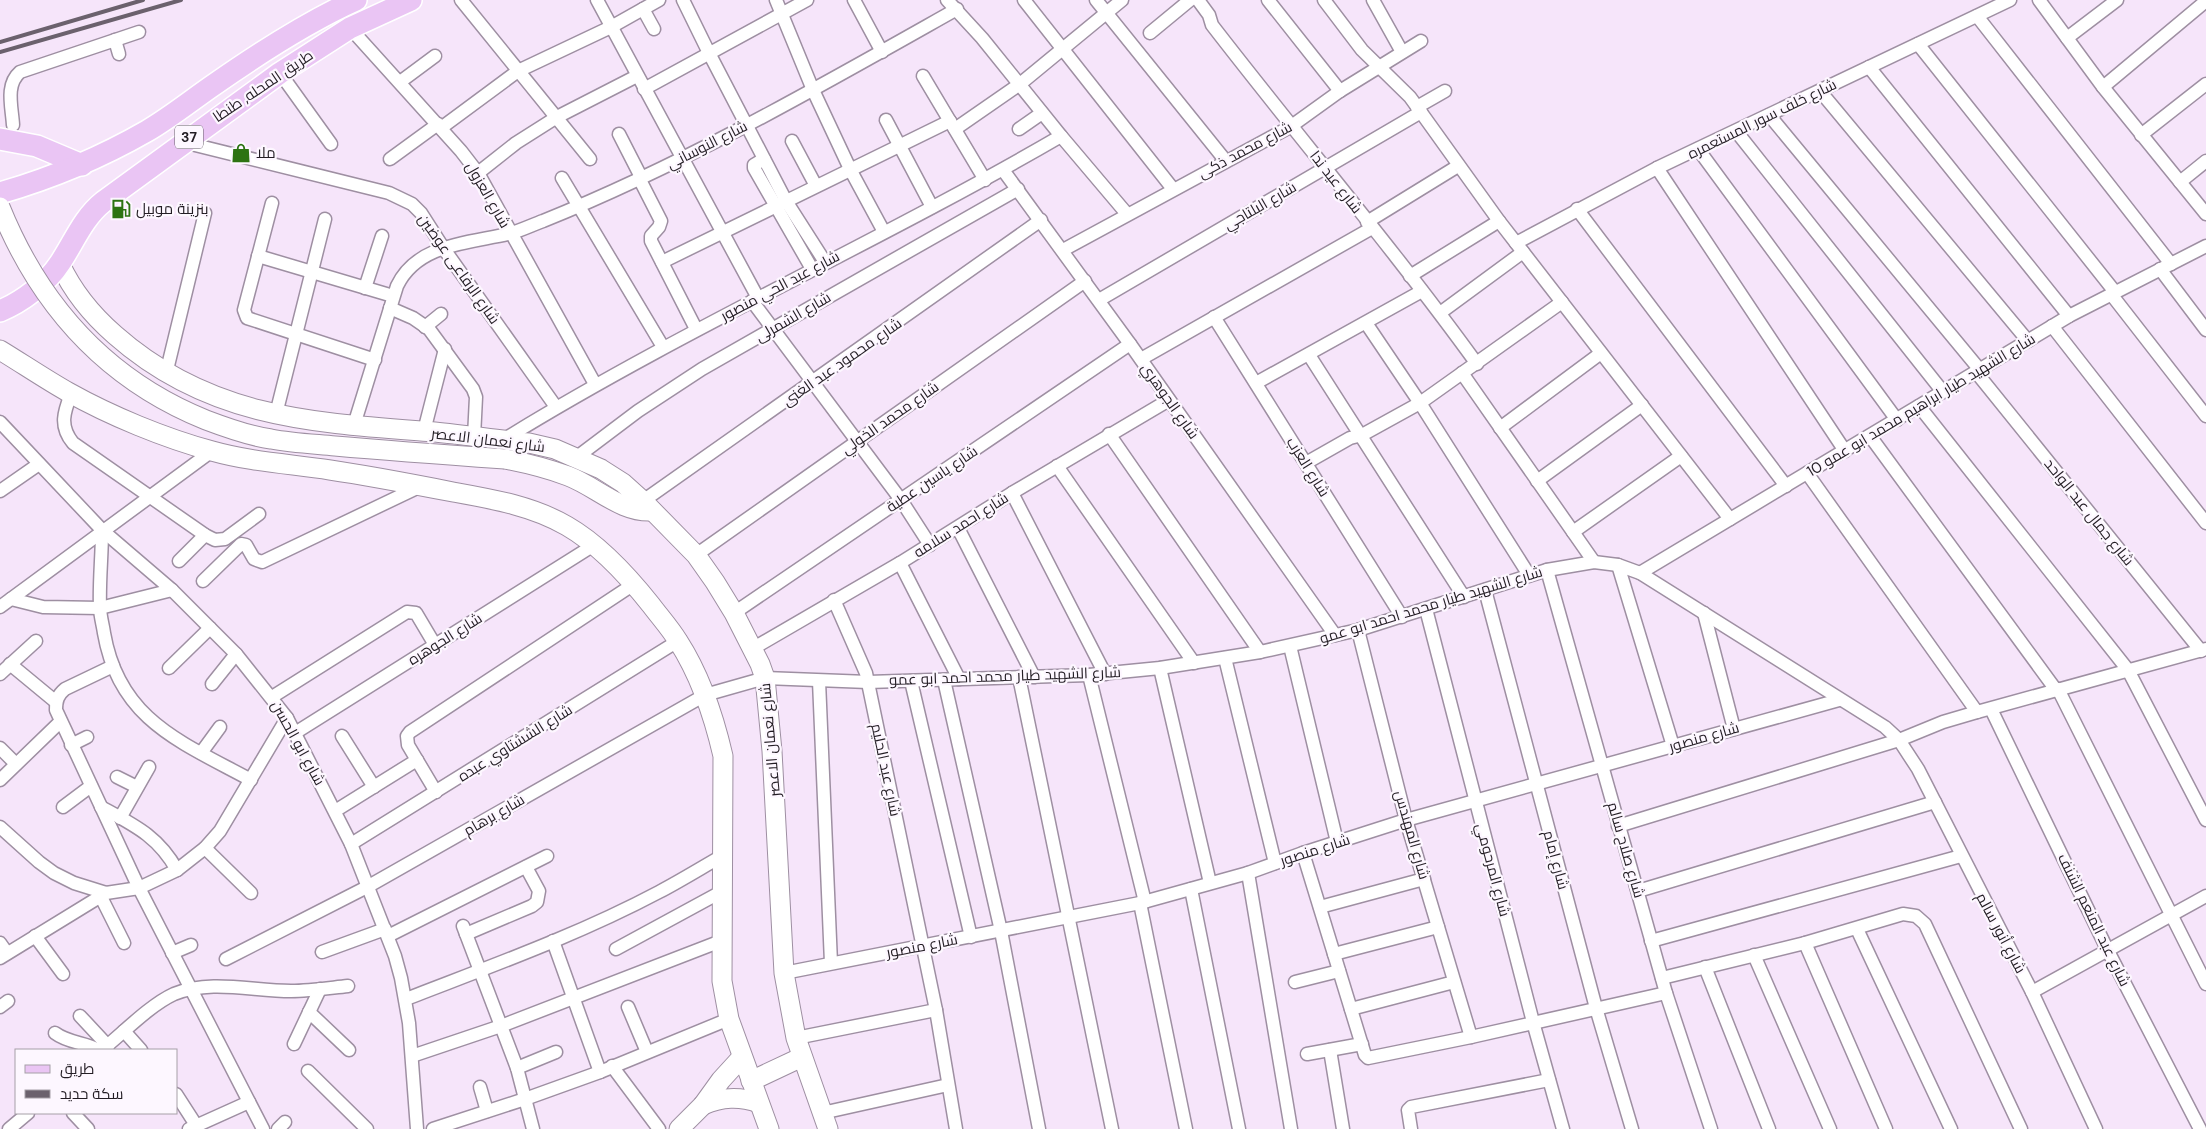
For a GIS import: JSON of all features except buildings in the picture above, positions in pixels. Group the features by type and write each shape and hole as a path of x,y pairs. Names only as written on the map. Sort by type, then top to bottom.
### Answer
{"main road":[{"name":"طريق المحله, طنطا","path":"0,193 47,179 82,165 148,130 249,62 336,9 356,0"},
{"name":"طريق المحله, طنطا","path":"0,311 25,297 60,264 86,220 96,207 182,142 280,73 350,28 411,0"},
{"path":"6,132 82,165"},
{"path":"0,207 29,268 70,324 100,355 127,377 149,392 190,413 223,426 270,439 377,450 504,449 538,465 569,476 600,491 628,509 648,506"},
{"name":"شارع نعمان الاعصر","path":"60,264 67,280 91,312 137,354 166,374 225,400 276,414 318,422 474,437 504,449 555,449 577,457 608,474 648,506 696,555 734,613 765,678 772,752 784,972 796,1038 825,1121"},
{"path":"0,350 71,394 163,435 212,451 282,465 329,469 421,486 505,502 541,513 567,526 594,545 634,584 678,641 705,695 723,756 722,981 730,1019 742,1057 769,1129"},
{"path":"679,1129 702,1106 720,1080 742,1057"},
{"path":"751,1080 802,1057"},
{"path":"702,1106 725,1098 748,1099 759,1103"}],"street":[{"path":"461,0 590,159"},
{"path":"596,0 722,232 755,300 772,330 901,500 930,545"},
{"path":"390,159 518,71 611,26 659,0"},
{"path":"683,0 764,159 781,203 812,269"},
{"path":"776,0 813,90 851,171 884,232"},
{"path":"644,88 807,0"},
{"path":"854,0 882,52"},
{"path":"947,0 1128,214"},
{"path":"1024,0 1064,48 1173,189"},
{"path":"1096,0 1225,160"},
{"path":"662,262 816,186 851,171 900,144 952,125 1020,84 1122,0"},
{"path":"1150,33 1190,0"},
{"name":"شارع عيد ندا","path":"1198,0 1209,15 1212,25 1290,127 1325,167 1440,313 1476,364"},
{"path":"1268,0 1340,92"},
{"path":"1324,0 1362,50 1410,97 1499,221 1730,519"},
{"path":"1373,0 1402,52"},
{"name":"شارع خلف سور المستعمره","path":"1440,313 1520,247 1577,209 1657,168 2010,0"},
{"path":"2039,0 2102,88 2206,213"},
{"path":"2067,38 2117,0"},
{"path":"2102,88 2206,1"},
{"path":"643,9 654,29"},
{"name":"شارع النوساني","path":"354,426 392,302 401,278 412,264 427,254 510,233 579,205 681,159 813,90 956,10"},
{"path":"1977,16 2166,267 2206,330"},
{"name":"شارع العزول","path":"350,28 440,126 478,173 595,384"},
{"path":"6,132 11,87 20,72 139,32"},
{"path":"115,40 119,54"},
{"name":"شارع محمد ذكى","path":"1063,250 1225,160 1290,127 1378,67 1421,41"},
{"path":"1918,44 2113,293 2206,416"},
{"path":"400,82 435,56"},
{"path":"1869,68 2070,316"},
{"path":"280,73 331,144"},
{"path":"478,173 516,143 557,117 637,76"},
{"path":"923,76 985,180"},
{"path":"2141,135 2206,84"},
{"name":"شارع البلتاجي","path":"1099,300 1325,167 1419,110 1445,91"},
{"path":"1820,91 2028,341"},
{"path":"1019,129 1042,113"},
{"name":"شارع جمال عبد الواحد","path":"1769,116 2204,650"},
{"path":"886,120 932,206"},
{"path":"1736,131 1943,392"},
{"path":"619,134 661,221 659,227 650,238 696,329"},
{"name":"شارع عبد الحي منصور","path":"504,449 556,407 595,384 696,329 985,180 1061,136"},
{"path":"792,141 816,186"},
{"name":"شارع الرفاعى عوضين","path":"182,142 390,193 412,204 421,213 444,249 556,407"},
{"path":"1698,149 1897,420"},
{"path":"2180,182 2206,161"},
{"path":"1141,360 1370,225 1458,166"},
{"path":"1657,168 1845,451"},
{"name":"شارع الجوهري","path":"1003,170 1099,300 1335,635"},
{"path":"562,178 663,347"},
{"name":"شارع الشمرلى","path":"577,457 638,411 702,369 1018,190"},
{"path":"272,203 244,315 247,318 375,360"},
{"path":"781,203 826,262"},
{"path":"1577,209 1786,486"},
{"path":"166,374 205,213"},
{"path":"276,414 325,219"},
{"name":"شارع محمود عبد الغنى","path":"648,506 813,383 1041,220"},
{"path":"1410,276 1499,221"},
{"path":"365,288 382,236"},
{"name":"شارع الشهيد طيار ابراهيم محمد ابو عمو 10","path":"1640,573 2052,326 2113,293 2205,249"},
{"path":"258,256 365,288 392,302 425,326 445,349 473,389 476,397 474,437"},
{"name":"شارع محمد الخولي","path":"696,555 1085,281"},
{"path":"1256,383 1422,291"},
{"path":"1306,463 1350,438 1362,435 1420,403 1562,302"},
{"path":"425,326 441,314"},
{"name":"شارع العزب","path":"1214,317 1402,617"},
{"path":"1366,323 1420,403 1529,575"},
{"path":"2052,326 2206,523"},
{"name":"شارع ياسين عطية","path":"734,613 1130,344"},
{"path":"424,432 445,349"},
{"path":"1500,428 1601,352"},
{"path":"1309,354 1464,597"},
{"path":"1462,373 1594,562"},
{"path":"71,394 64,410 63,421 68,436 73,442 205,534 215,540 225,539 259,514"},
{"name":"شارع احمد سلامه","path":"752,649 900,563 1109,434 1169,400"},
{"path":"1537,481 1642,406"},
{"path":"1920,406 2128,670 2206,820"},
{"name":"شارع ابو الحسن","path":"0,422 102,530 172,590 236,654 287,718 351,844 386,932 401,978 406,999 417,1129"},
{"path":"1109,434 1260,652"},
{"path":"1870,436 2057,690 2206,984"},
{"path":"0,607 102,530 212,451"},
{"path":"1573,532 1681,456"},
{"path":"0,491 40,464"},
{"path":"1057,466 1194,663"},
{"path":"1807,473 1977,712"},
{"path":"203,581 241,544 246,545 254,560 262,562 421,486"},
{"path":"1012,493 1105,674"},
{"path":"958,528 1034,677"},
{"path":"102,530 100,608 106,645 118,681 131,701 147,718 201,753 251,780"},
{"path":"180,561 205,534"},
{"name":"شارع الجوهره","path":"295,733 594,545"},
{"name":"شارع الشهيد طيار محمد احمد ابو عمو","path":"765,678 819,681 911,681 1089,676 1160,668 1260,652 1358,630 1529,575 1594,562 1618,565 1640,573 1704,612 1839,700 1884,726 1899,740"},
{"path":"900,563 959,679"},
{"path":"1618,565 1673,746"},
{"name":"شارع صلاح سالم","path":"1547,570 1666,993 1711,1129"},
{"path":"436,792 407,740 410,732 634,584"},
{"path":"11,599 43,607 100,608 172,590"},
{"name":"شارع إمام","path":"1485,590 1596,1008 1632,1129"},
{"name":"شارع عبد الحليم","path":"834,600 862,660 868,682 936,1010 956,1129"},
{"name":"شارع المرحومي","path":"1426,609 1533,1022 1563,1129"},
{"path":"272,697 407,612 416,613 435,645"},
{"path":"1704,612 1734,729"},
{"path":"168,668 210,628"},
{"name":"شارع المهندس","path":"1358,630 1406,820 1471,1037"},
{"name":"شارع الششتاوي عبده","path":"351,844 678,641"},
{"path":"0,674 36,642"},
{"path":"1290,646 1336,842"},
{"path":"1618,826 1899,740 1935,725 1977,712 2204,650"},
{"path":"212,684 236,654"},
{"path":"1225,658 1275,863"},
{"path":"10,664 56,702"},
{"path":"113,666 65,689 59,694 56,702 60,722 139,888 263,1129"},
{"path":"1160,668 1210,884"},
{"path":"1089,676 1142,902 1186,1129"},
{"path":"1019,677 1112,1129"},
{"name":"شارع برهام","path":"226,959 367,887 705,695 765,678"},
{"path":"944,680 1001,931 1039,1129"},
{"path":"819,681 831,963"},
{"path":"911,681 971,937"},
{"name":"شارع منصور","path":"784,972 971,937 1142,902 1248,873 1406,820 1839,700"},
{"name":"شارع عبد المنعم الشنف","path":"1991,709 2108,951 2200,1129"},
{"path":"2,952 35,936 103,895 139,888 176,870 205,848 220,831 287,718"},
{"path":"0,780 60,722"},
{"path":"201,753 220,727"},
{"path":"342,736 374,787"},
{"path":"72,745 87,737"},
{"name":"شارع أنور سالم","path":"1899,740 1918,769 2032,992 2096,1129"},
{"path":"0,748 16,764"},
{"path":"335,812 417,760"},
{"path":"120,818 149,767"},
{"path":"117,777 138,787"},
{"path":"63,807 91,786"},
{"path":"1638,891 1935,802"},
{"path":"101,807 146,832 158,843 176,870"},
{"path":"0,827 54,873 103,895 124,943"},
{"path":"205,848 251,892"},
{"path":"1303,853 1363,1049 1369,1058 1666,993"},
{"path":"322,952 386,932 547,856"},
{"path":"406,999 553,941 659,892 722,856"},
{"path":"1651,941 1961,856"},
{"path":"526,867 539,891 537,902 464,930 517,1068 533,1129"},
{"path":"1248,873 1291,1129"},
{"path":"1320,907 1424,879"},
{"path":"1191,889 1239,1129"},
{"path":"616,949 721,892"},
{"path":"2032,992 2206,896"},
{"path":"1662,978 1805,943 1903,914 1910,914 1921,919 2021,1129"},
{"path":"1334,954 1438,927"},
{"path":"1857,929 1951,1129"},
{"path":"35,936 63,974"},
{"path":"553,941 600,1072"},
{"path":"412,1056 501,1026 721,941"},
{"path":"1805,943 1886,1129"},
{"path":"172,952 191,945"},
{"path":"1754,955 1830,1129"},
{"path":"1704,967 1770,1129"},
{"path":"1294,982 1339,971"},
{"path":"1351,1009 1454,982"},
{"path":"104,1049 124,1031 172,995 191,988 211,986 291,991 348,986"},
{"path":"294,1044 320,989"},
{"path":"628,1007 647,1052"},
{"path":"796,1038 936,1010"},
{"path":"309,1012 349,1050"},
{"path":"80,1016 104,1049"},
{"path":"433,1129 600,1072 730,1019"},
{"path":"124,1031 139,1049"},
{"path":"55,1033 62,1038 104,1049"},
{"path":"1307,1054 1330,1050 1363,1049"},
{"path":"1330,1050 1344,1129"},
{"path":"517,1068 556,1052"},
{"path":"612,1066 659,1129"},
{"path":"308,1071 367,1129"},
{"path":"1411,1129 1408,1110 1411,1107 1550,1080"},
{"path":"825,1121 948,1085"},
{"path":"480,1087 487,1111"},
{"path":"178,1098 192,1127 249,1102"},
{"path":"9,1129 27,1114"},
{"path":"74,1114 88,1129"}],"railway":[{"path":"0,42 143,0"},
{"path":"0,52 181,0"}],"place":[{"name":"ملا","path":"241,153"},
{"name":"بنزينة موبيل","path":"121,209"}]}
